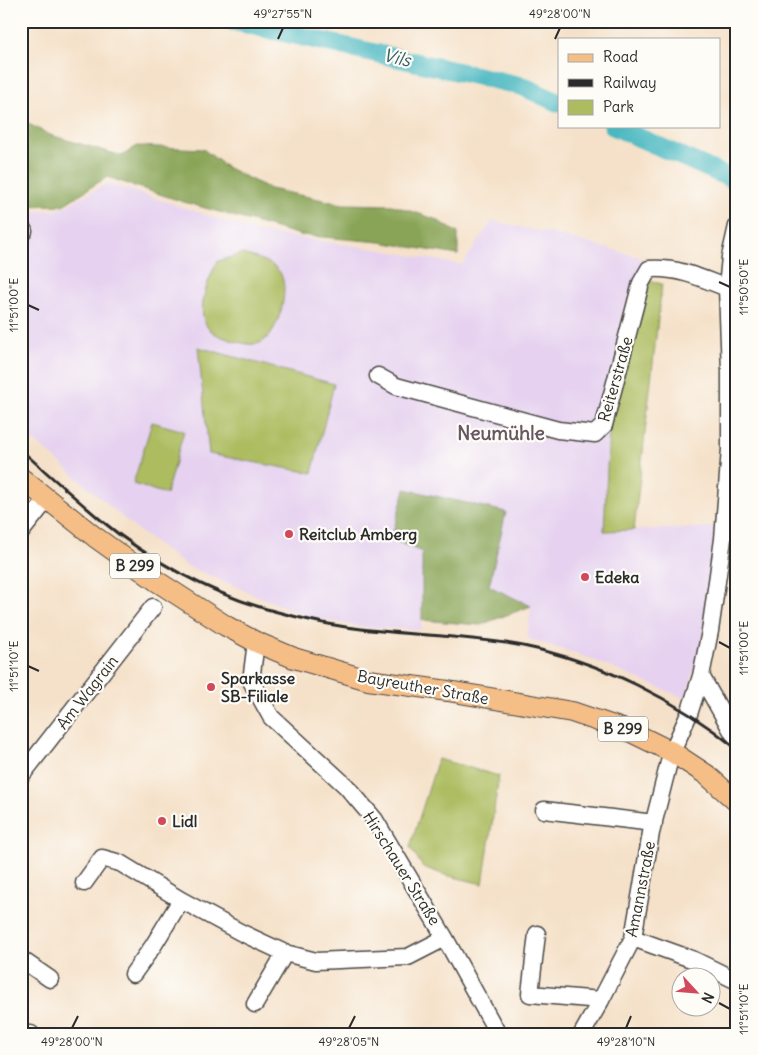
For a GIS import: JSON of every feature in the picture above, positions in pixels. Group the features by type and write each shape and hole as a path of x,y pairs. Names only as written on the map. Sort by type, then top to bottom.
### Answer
{"main road":[{"name":"Bayreuther Straße","path":"21,478 95,537 158,582 226,626 256,642 294,658 368,680 572,712 631,732 672,752 707,775 737,802"}],"street":[{"name":"Amannstraße","path":"582,1034 633,938 654,823 672,752 689,714 701,676 712,622 731,492 727,288 730,257 737,226"},
{"path":"21,228 24,231 21,233"},
{"name":"Reiterstraße","path":"378,376 396,386 548,427 595,434 604,425 641,283 650,269 666,268 690,274 727,288"},
{"path":"21,532 48,498"},
{"name":"Am Wagrain","path":"21,776 153,607"},
{"name":"Hirschauer Straße","path":"256,642 251,681 271,717 346,786 375,820 445,938 498,1034"},
{"path":"701,676 733,734 737,737"},
{"name":"Amannstraße","path":"544,810 654,823"},
{"path":"84,883 102,858 120,862 181,900 240,932 285,953 316,961 408,957 445,938"},
{"path":"133,974 154,946 181,900"},
{"path":"537,934 530,994 601,1000"},
{"path":"633,938 694,960 737,981"},
{"path":"255,1004 285,953"},
{"path":"21,959 50,979"}],"shaded area":[{"path":"108,183 259,232 382,250 462,265 492,221 553,234 640,257 650,281 604,531 718,527 702,639 686,699 588,658 527,638 531,606 489,586 505,512 422,552 421,630 362,627 305,616 187,566 136,529 36,442 21,443 21,212 58,210"}],"green space":[{"path":"21,120 50,135 122,156 137,146 203,149 228,168 270,189 343,204 392,205 435,219 458,233 458,255 380,242 300,235 184,202 107,177 63,205 21,206"},
{"path":"242,254 269,263 282,276 284,285 282,308 278,320 267,338 257,344 240,343 218,335 207,327 203,316 202,309 205,292 218,261"},
{"path":"650,281 662,284 634,530 604,531 609,429"},
{"path":"198,347 334,384 312,473 209,454"},
{"path":"152,422 184,431 166,494 133,484"},
{"path":"405,489 506,512 489,586 531,606 480,625 422,620 422,552 391,539"},
{"path":"438,759 499,776 483,884 445,875 423,867 410,847"}],"waterway":[{"name":"Vils","path":"232,21 522,86 558,103"},
{"name":"Vils","path":"618,128 737,181"}],"railway":[{"path":"21,450 120,535 158,561 220,593 263,608 330,624 386,632 500,642 552,653 609,672 663,699 689,714 737,749"}],"place":[{"name":"Reitclub Amberg","path":"289,534"},
{"name":"Edeka","path":"585,577"},
{"name":"Sparkasse SB-Filiale","path":"211,687"},
{"name":"Lidl","path":"162,821"}],"district":[{"name":"Neumühle","path":"501,433"}]}
